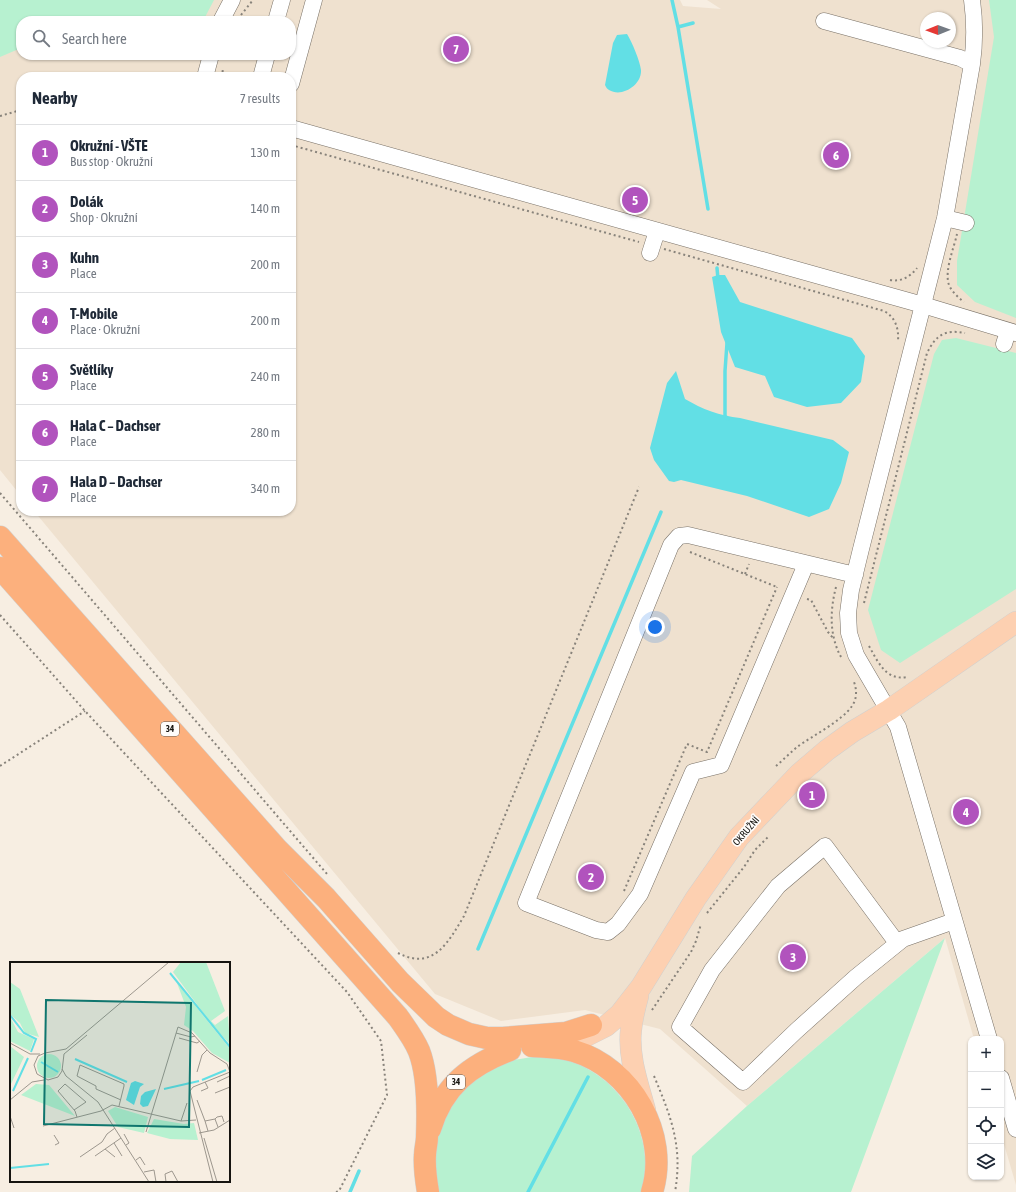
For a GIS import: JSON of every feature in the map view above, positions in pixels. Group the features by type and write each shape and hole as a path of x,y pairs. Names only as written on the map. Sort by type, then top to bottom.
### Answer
{"highway":[{"name":"34","path":"0,537 277,849"},
{"name":"34","path":"0,568 398,1017 418,1051 422,1066 426,1086 427,1138"},
{"path":"277,849 326,898 400,982 436,1017 448,1025 469,1034 486,1038 503,1038 566,1033 590,1025"},
{"path":"277,849 315,899 411,1009 427,1024 446,1037 468,1046 486,1050 510,1050"},
{"name":"34","path":"428,1192 424,1157 427,1138 433,1117 456,1082 472,1068 484,1061 510,1050 531,1046 559,1048 574,1051 586,1056 609,1069 628,1087 636,1097 646,1115 652,1132 656,1167 653,1190"}],"main road":[{"name":"OKRUŽNÍ","path":"559,1048 606,1026 620,1014 641,987 696,898 739,838 799,774 827,750 852,732 889,710 1016,622"},
{"path":"590,1025 603,1018 616,1007 666,945"},
{"name":"OKRUŽNÍ","path":"641,987 630,1031 633,1062 646,1115"}],"street":[{"path":"224,16 232,0"},
{"path":"277,16 282,0"},
{"path":"294,72 314,0"},
{"path":"972,0 975,41 957,221 923,305 848,573 848,613 849,633 856,655 898,727 988,1036"},
{"path":"824,21 960,58 972,64"},
{"path":"206,72 210,60"},
{"path":"262,72 266,60"},
{"path":"296,129 923,305 1009,336"},
{"path":"651,249 657,231"},
{"path":"806,564 721,765 693,772 640,894 618,924 608,932 596,930 526,903 671,545 679,536 688,535 848,573"},
{"path":"897,943 825,846 773,892 712,970 680,1027 743,1082 807,1021 897,943 903,939 954,921"},
{"path":"1004,1088 1016,1129"}],"path":[{"path":"241,16 253,0"},
{"path":"0,116 16,111"},
{"path":"296,146 651,249 884,311 892,317 896,324 899,333 898,341"},
{"path":"957,221 948,270 948,278 949,286 964,302"},
{"path":"887,279 901,280 908,277 919,267"},
{"path":"863,608 927,353 932,343 938,337 946,333 955,331 967,334"},
{"path":"394,951 406,957 424,959 436,954 447,944 464,916 639,487"},
{"path":"0,493 16,512"},
{"path":"20,516 332,879"},
{"path":"690,552 811,600 828,632 834,639"},
{"path":"844,663 837,650 834,639 832,609 848,573"},
{"path":"622,896 687,744 707,752 777,587"},
{"path":"0,615 85,711 347,992 381,1041 387,1095 339,1191 336,1192"},
{"path":"868,646 879,664 886,672 893,676 902,678 910,676"},
{"path":"776,766 797,747 846,713 853,705 856,698 854,681"},
{"path":"0,766 85,711"}],"shaded area":[{"path":"0,0 680,0 683,6 721,9 707,0 1016,0 1016,1185 1004,1144 1004,1036 973,1036 945,938 747,1106 660,1029 585,1010 501,1021 435,994 38,516 296,516 296,72 16,72 16,490 0,470"}],"green space":[{"path":"0,0 214,0 206,16 16,16 16,50 0,57"},
{"path":"989,0 1016,0 1016,318 975,302 957,285 957,261 994,37"},
{"path":"956,338 1016,353 1016,589 900,663 881,650 868,610 934,354 942,340"},
{"path":"945,938 851,1192 689,1192 692,1156 747,1106"},
{"path":"532,1057 556,1058 580,1065 597,1074 612,1087 624,1101 634,1118 641,1135 645,1154 645,1173 641,1192 436,1192 432,1172 439,1126 466,1085 485,1071 508,1061"}],"water":[{"path":"627,34 639,62 641,70 640,75 638,81 630,89 614,92 608,90 605,85 613,43 617,35"},
{"path":"725,275 740,302 852,338 865,356 861,382 841,403 807,407 774,397 765,376 735,367 721,332 712,277"},
{"path":"676,371 685,399 698,406 725,416 740,418 833,440 849,452 841,483 829,509 809,517 747,496 681,480 674,482 669,481 654,460 650,448 667,383"}],"waterway":[{"path":"672,0 678,27 708,209"},
{"path":"678,27 693,23"},
{"path":"717,268 718,279"},
{"path":"727,343 725,371 725,416 728,419"},
{"path":"478,949 661,512"},
{"path":"528,1192 588,1077"},
{"path":"350,1192 359,1171"}],"place":[{"name":"Hala D – Dachser","path":"456,49"},
{"name":"Hala C – Dachser","path":"836,155"},
{"name":"Světlíky","path":"635,200"},
{"name":"Okružní - VŠTE","path":"812,795"},
{"name":"T-Mobile","path":"966,812"},
{"name":"Dolák","path":"591,877"},
{"name":"Kuhn","path":"793,957"}]}
